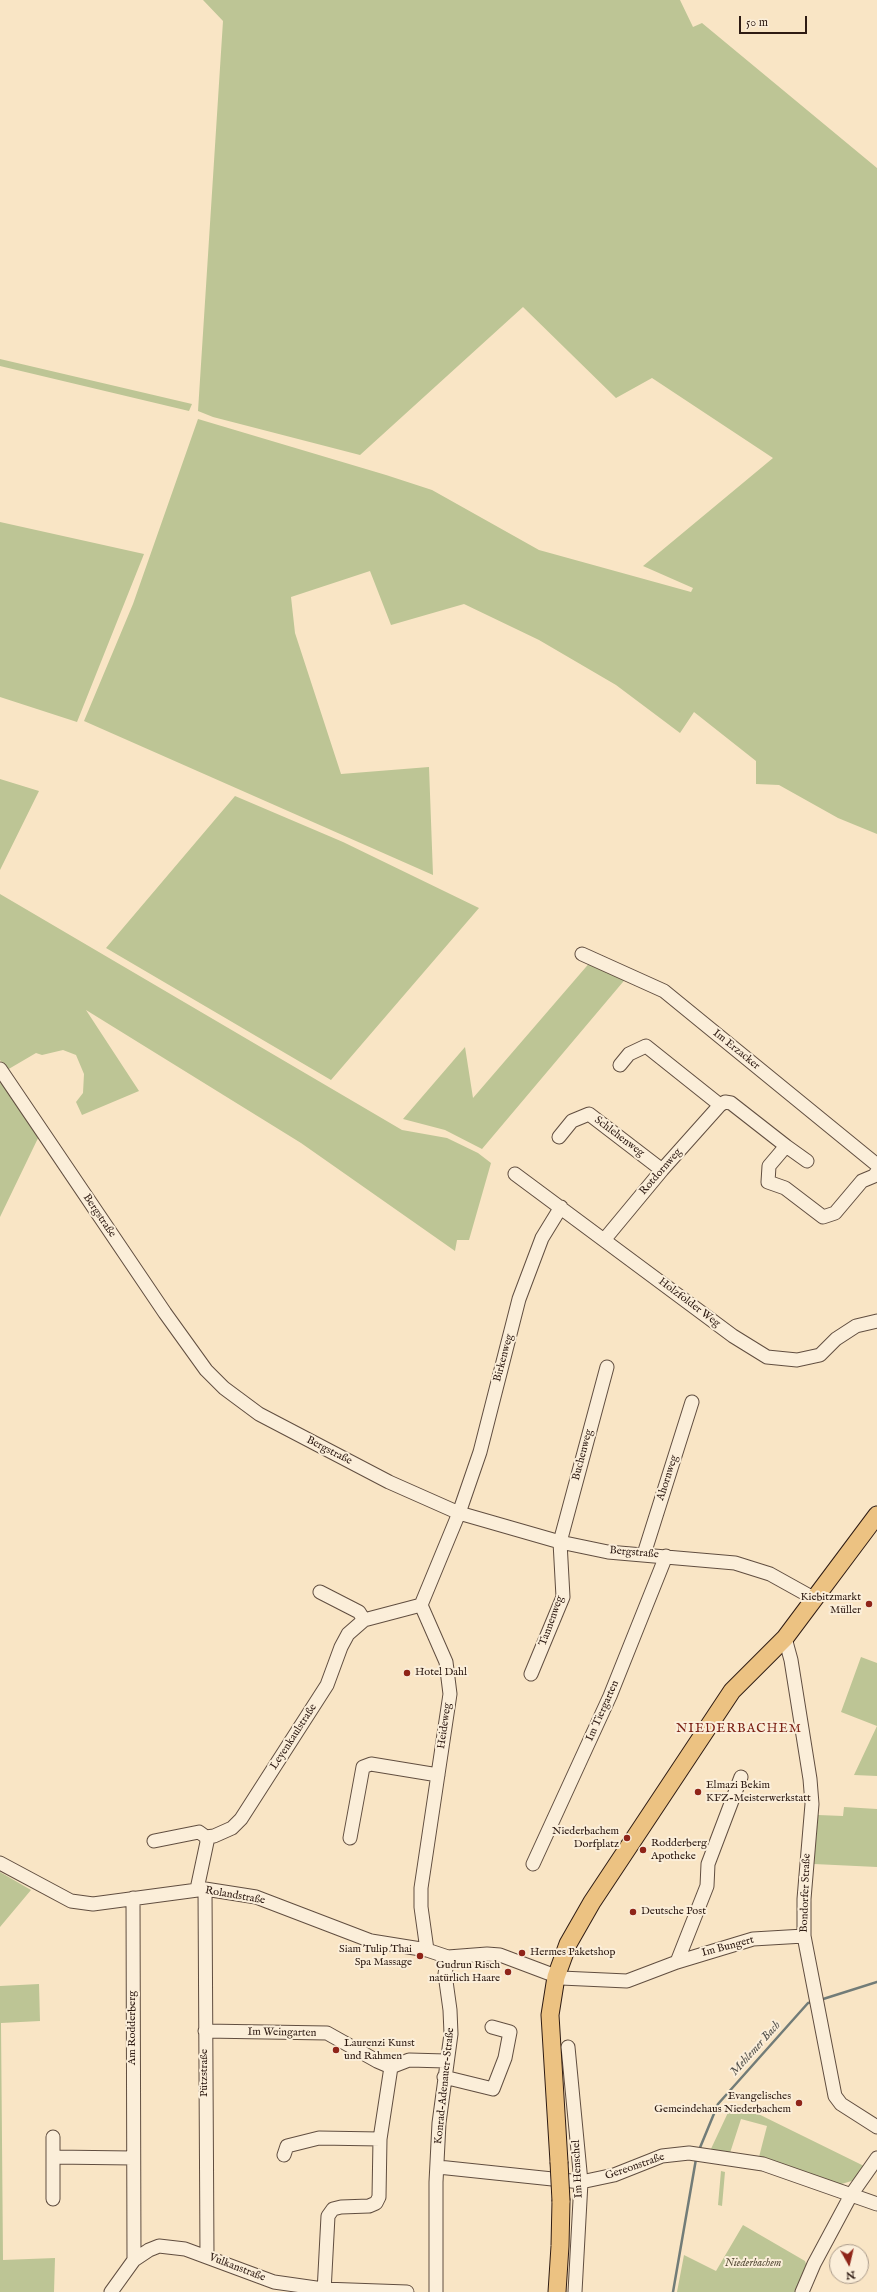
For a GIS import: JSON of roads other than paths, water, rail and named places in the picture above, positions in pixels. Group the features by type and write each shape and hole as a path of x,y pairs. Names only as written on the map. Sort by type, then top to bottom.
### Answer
{"main road":[{"path":"556,2292 560,2246 561,2201 550,2027 552,1999 556,1977 568,1944 592,1902 732,1691 785,1638 877,1515"}],"street":[{"name":"Im Erzacker","path":"582,954 664,991 877,1165"},
{"path":"620,1065 629,1054 646,1046 720,1105 725,1102 731,1103 807,1161"},
{"name":"Bergstraße","path":"0,1069 206,1370 224,1388 259,1414 389,1482 459,1513 560,1542 608,1552 735,1563 770,1574 815,1599"},
{"name":"Rotdornweg","path":"604,1240 662,1170 720,1105"},
{"name":"Schlehenweg","path":"559,1137 572,1121 589,1114 662,1170"},
{"path":"786,1146 769,1166 768,1182 785,1188 823,1217 835,1213 862,1181 874,1176 877,1172"},
{"name":"Holzfolder Weg","path":"514,1174 561,1207 733,1336 767,1358 797,1360 820,1355 836,1338 856,1326 877,1320"},
{"name":"Birkenweg","path":"459,1513 480,1452 519,1299 542,1238 561,1207"},
{"name":"Buchenweg","path":"560,1542 607,1368"},
{"name":"Ahornweg","path":"644,1554 692,1402"},
{"path":"421,1605 459,1513"},
{"name":"Tannenweg","path":"531,1674 563,1597 560,1542"},
{"name":"Im Tiergarten","path":"533,1864 610,1696 666,1556"},
{"path":"320,1592 359,1612 364,1620"},
{"name":"Leyenkaulstraße","path":"154,1841 199,1832 206,1836 222,1833 241,1819 327,1685 344,1640 355,1626 364,1620 421,1605"},
{"name":"Heideweg","path":"421,1605 446,1662 450,1694 421,1888 421,1907 427,1950"},
{"name":"Bondorfer Straße","path":"785,1638 794,1675 812,1804 804,1899 804,1936 821,2012 836,2096 841,2104 877,2127"},
{"path":"350,1838 363,1767 371,1764 438,1775"},
{"name":"Im Bungert","path":"677,1962 707,1886 708,1864 741,1777"},
{"path":"201,1889 207,1842 206,1836"},
{"name":"Rolandstraße","path":"0,1863 71,1901 93,1904 201,1889 256,1898 371,1941 427,1950 448,1957"},
{"name":"Pützstraße","path":"201,1889 205,2031 207,2256"},
{"name":"Am Rodderberg","path":"133,1898 134,2260"},
{"name":"Im Bungert","path":"556,1977 570,1980 627,1981 677,1962 753,1939 804,1936"},
{"path":"448,1957 487,1954 500,1955 556,1977"},
{"name":"Konrad-Adenauer-Straße","path":"436,2292 436,2182 444,2077 452,2022 445,1974 448,1957"},
{"path":"444,2077 493,2089 504,2058 510,2032 492,2027"},
{"name":"Im Weingarten","path":"205,2031 327,2034 377,2061 392,2067"},
{"name":"Im Henschel","path":"568,2047 581,2182 575,2292"},
{"path":"324,2290 328,2216 333,2209 341,2207 369,2206 376,2203 379,2197 380,2139 387,2085 392,2067 409,2060 446,2061"},
{"path":"53,2137 53,2199"},
{"path":"284,2155 287,2146 319,2138 380,2139"},
{"name":"Gereonstraße","path":"438,2167 581,2182 614,2176 662,2156 689,2153 763,2164 877,2204"},
{"path":"53,2157 133,2158"},
{"path":"802,2292 814,2264 851,2195 877,2158"},
{"name":"Vulkanstraße","path":"111,2292 134,2260 149,2250 159,2246 185,2249 274,2282 324,2290 407,2292"}],"waterway":[{"name":"Mehlemer Bach","path":"820,2000 877,1982"},
{"name":"Mehlemer Bach","path":"699,2150 718,2104 808,2003 813,2002"},
{"name":"Mehlemer Bach","path":"673,2292 696,2159"}],"place":[{"name":"Kiebitzmarkt Müller","path":"869,1604"},
{"name":"Hotel Dahl","path":"407,1673"},
{"name":"Elmazi Bekim KFZ-Meisterwerkstatt","path":"698,1792"},
{"name":"Niederbachem Dorfplatz","path":"627,1838"},
{"name":"Rodderberg Apotheke","path":"643,1850"},
{"name":"Deutsche Post","path":"633,1912"},
{"name":"Hermes Paketshop","path":"522,1953"},
{"name":"Siam Tulip Thai Spa Massage","path":"420,1956"},
{"name":"Gudrun Risch natürlich Haare","path":"508,1972"},
{"name":"Laurenzi Kunst und Rahmen","path":"336,2050"},
{"name":"Evangelisches Gemeindehaus Niederbachem","path":"799,2103"}],"district":[{"name":"NIEDERBACHEM","path":"739,1729"}],"park label":[{"name":"Niederbachem","path":"753,2264"}]}
